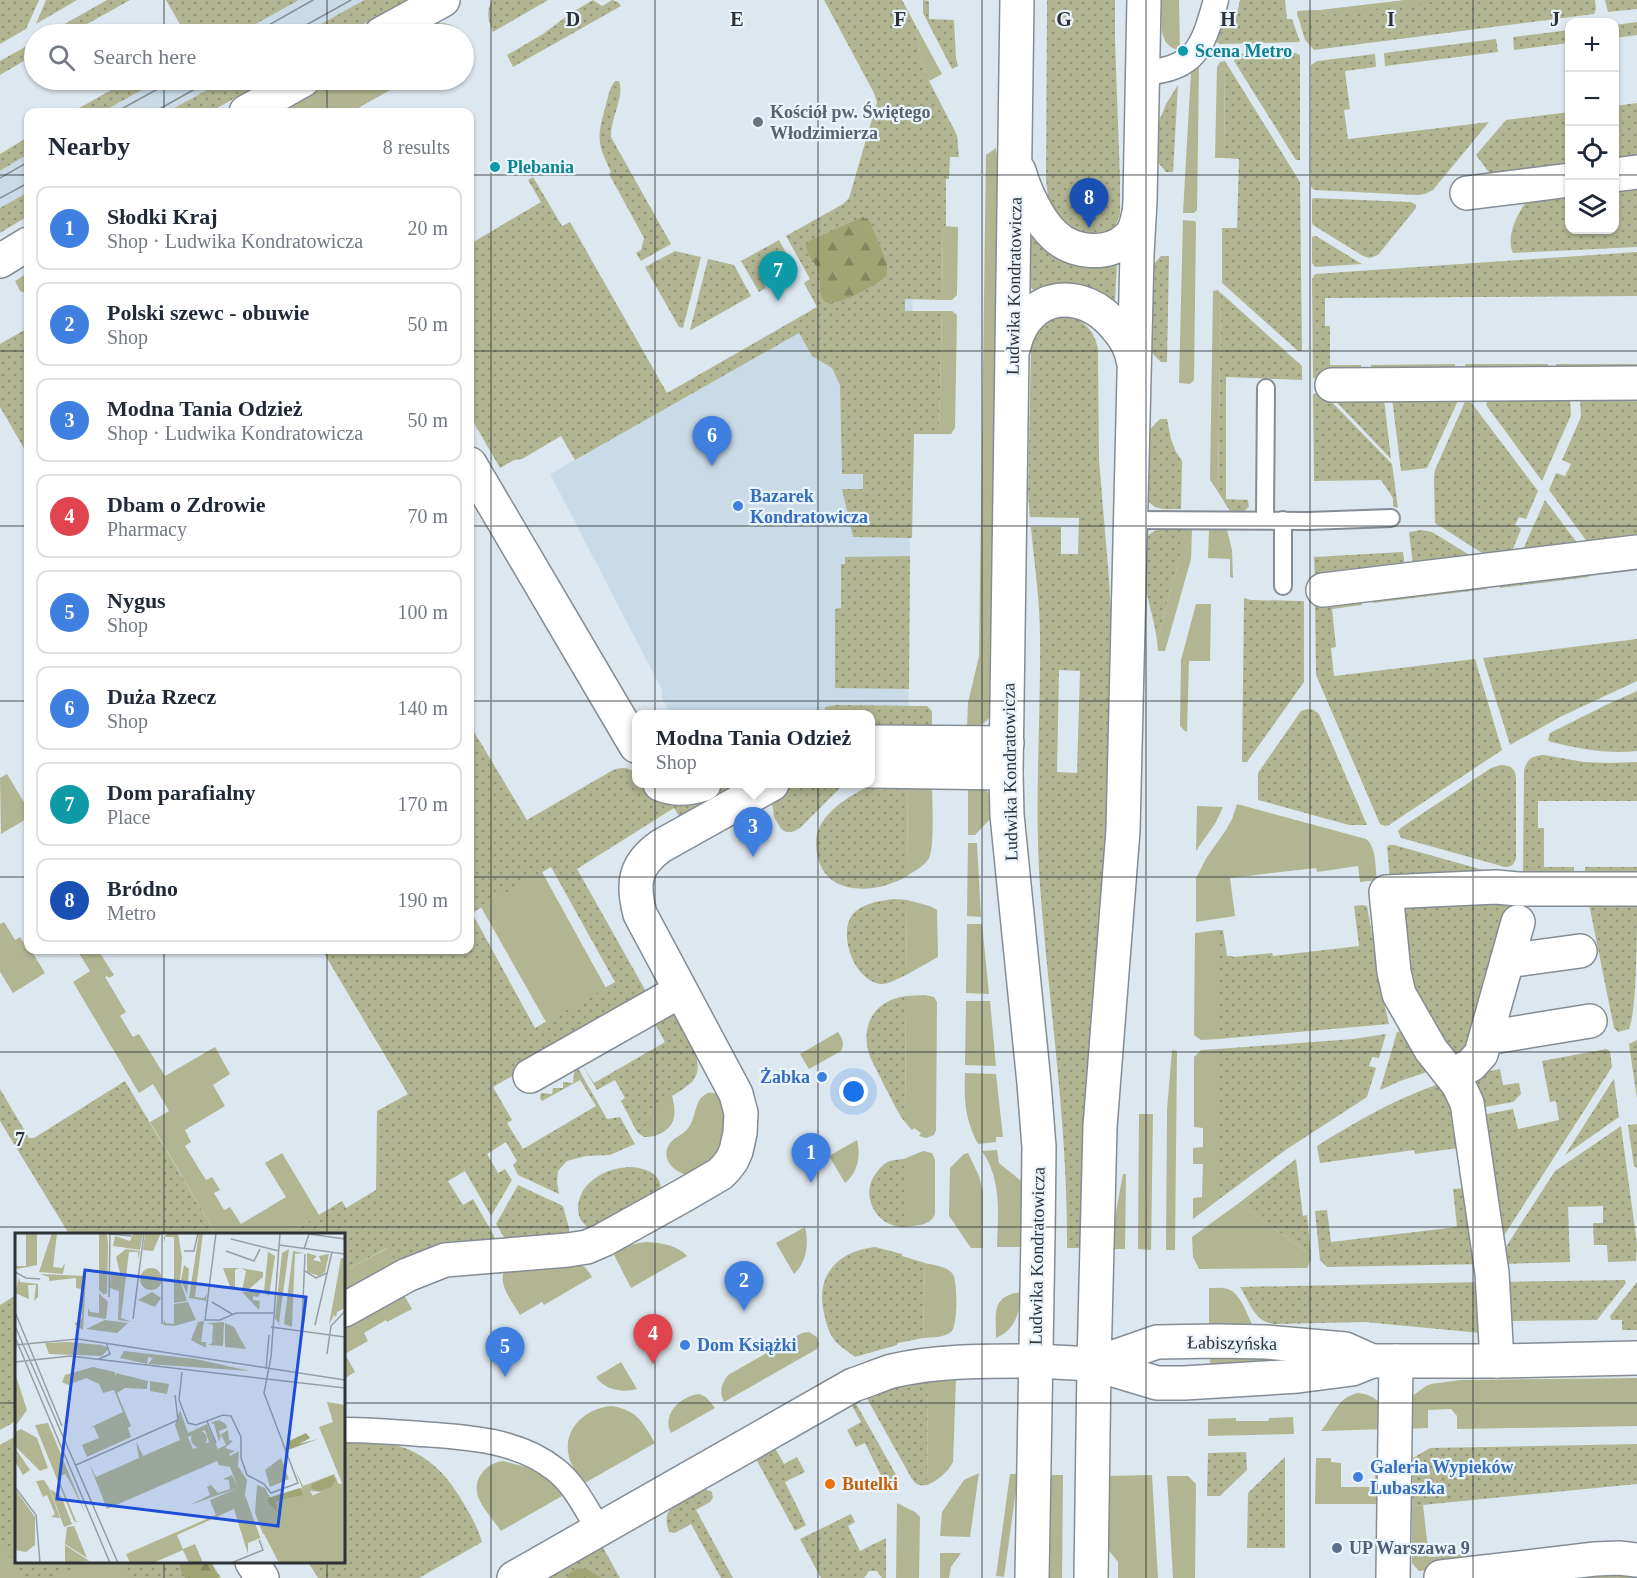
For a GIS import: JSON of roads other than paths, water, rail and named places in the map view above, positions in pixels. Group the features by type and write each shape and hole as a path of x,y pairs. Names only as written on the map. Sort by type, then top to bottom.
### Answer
{"street":[{"path":"399,24 443,0"},
{"name":"Ludwika Kondratowicza","path":"1017,0 1007,815 1039,1147 1032,1578"},
{"path":"1091,1578 1101,1110 1123,830 1144,0"},
{"path":"1143,73 1170,69 1193,56 1204,37 1216,0"},
{"path":"258,108 287,90"},
{"path":"1016,147 1021,178 1036,211 1054,236 1069,247 1098,250 1116,246 1129,237 1139,211"},
{"path":"1619,174 1637,172"},
{"path":"1467,193 1565,181"},
{"path":"0,261 24,246"},
{"path":"1013,350 1019,330 1037,308 1052,301 1075,300 1096,308 1110,319 1126,341 1134,364"},
{"path":"1332,384 1637,383"},
{"path":"474,471 632,739"},
{"path":"1323,590 1637,552"},
{"path":"875,743 1007,758"},
{"path":"875,771 1007,758"},
{"path":"345,1309 407,1275 445,1260 568,1250 596,1244 720,1174 732,1160 740,1132 741,1113 736,1094 640,914 635,889 638,871 647,857 661,846 762,788"},
{"path":"1497,1361 1492,1273 1469,1113 1464,1097 1452,1075 1431,1050 1399,994 1395,980 1386,892 1496,886 1518,889 1637,889"},
{"path":"1452,1075 1466,1068 1478,1058 1486,1038 1518,922"},
{"path":"1508,961 1580,951"},
{"path":"530,1076 680,991"},
{"path":"1486,1038 1590,1021"},
{"name":"Łabiszyńska","path":"514,1578 853,1385 890,1372 923,1365 989,1360 1094,1364 1157,1383 1184,1383 1298,1376 1352,1369 1384,1361 1637,1358"},
{"path":"1384,1361 1393,1578"},
{"path":"345,1430 467,1437 502,1444 527,1453 548,1464 564,1477 577,1493 599,1530"},
{"path":"1436,1577 1576,1570 1608,1558 1637,1560"},
{"path":"253,1563 262,1578"}],"lane":[{"path":"1265,520 1266,388"},
{"path":"1131,520 1391,518"},
{"path":"1283,520 1283,586"}],"tram line":[{"path":"271,24 313,0"},
{"path":"308,24 351,0"},
{"path":"123,108 156,90"},
{"path":"161,108 193,90"},
{"path":"0,178 24,164"},
{"path":"0,198 24,185"}],"place":[{"name":"Scena Metro","path":"1183,51"},
{"name":"Kościół pw. Świętego Włodzimierza","path":"758,122"},
{"name":"Plebania","path":"495,167"},
{"name":"Bródno","path":"1089,228"},
{"name":"Dom parafialny","path":"778,301"},
{"name":"Duża Rzecz","path":"712,466"},
{"name":"Bazarek Kondratowicza","path":"738,506"},
{"name":"Modna Tania Odzież","path":"753,857"},
{"name":"Żabka","path":"822,1077"},
{"name":"Słodki Kraj","path":"811,1183"},
{"name":"Polski szewc - obuwie","path":"744,1311"},
{"name":"Dom Książki","path":"685,1345"},
{"name":"Dbam o Zdrowie","path":"653,1364"},
{"name":"Nygus","path":"505,1377"},
{"name":"Galeria Wypieków Lubaszka","path":"1358,1477"},
{"name":"Butelki","path":"830,1484"},
{"name":"UP Warszawa 9","path":"1337,1548"}]}
